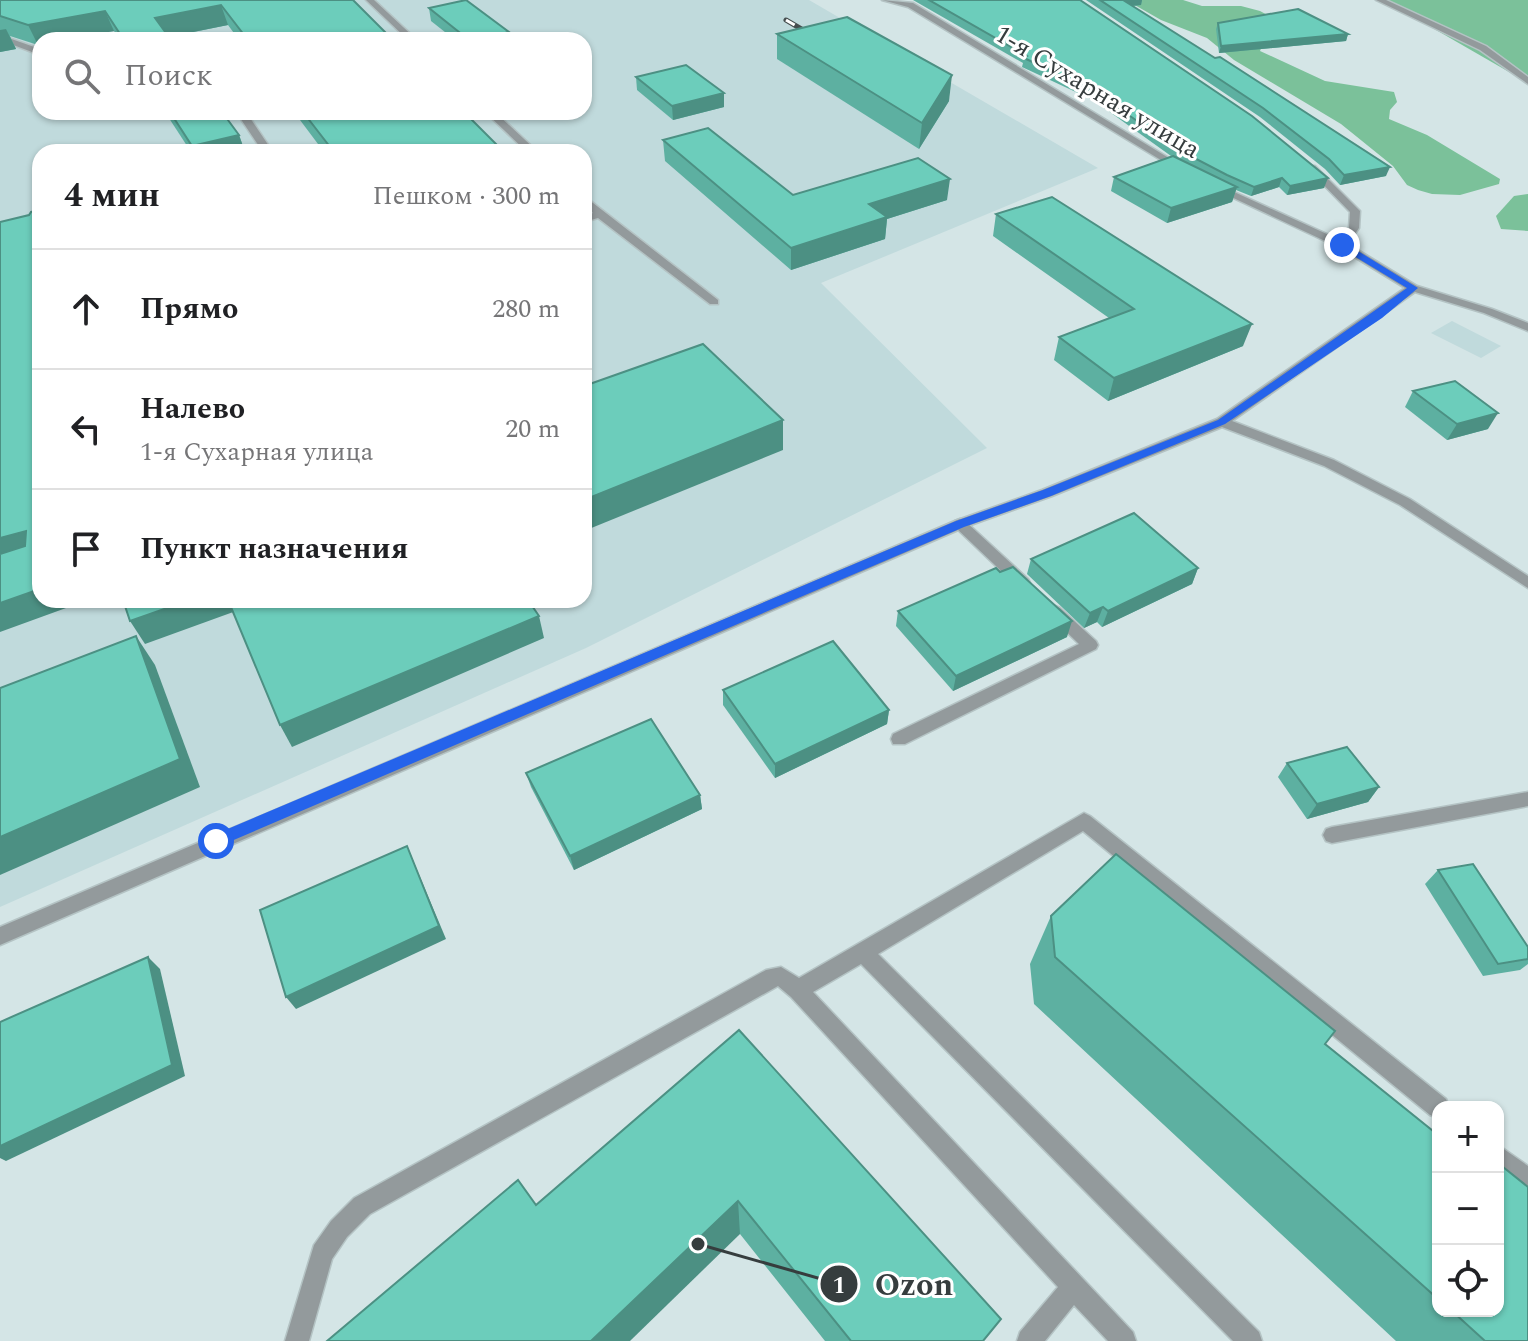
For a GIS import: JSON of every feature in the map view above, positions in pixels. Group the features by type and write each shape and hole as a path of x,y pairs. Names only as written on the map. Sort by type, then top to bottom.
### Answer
{"street":[{"path":"370,0 404,32"},
{"name":"1-я Сухарная улица","path":"886,0 910,5 942,23 1149,152 1191,174"},
{"path":"1380,0 1483,48 1528,81"},
{"path":"0,37 32,49"},
{"path":"246,120 263,144"},
{"path":"499,120 524,144"},
{"path":"1304,162 1347,199 1355,211 1354,228 1342,245"},
{"name":"1-я Сухарная улица","path":"1205,182 1342,245 1413,288 1528,327"},
{"path":"592,206 714,302"},
{"path":"592,216 600,214"},
{"path":"0,936 960,524 1047,493 1222,422 1378,316 1413,288"},
{"path":"1222,422 1329,463 1405,502 1528,583"},
{"path":"899,739 1090,645 960,524"},
{"path":"1332,835 1528,799"},
{"path":"798,990 1084,821 1432,1102"},
{"path":"863,952 1250,1341"},
{"path":"297,1341 322,1253 339,1229 362,1206 773,977 788,979 1124,1341"},
{"path":"1504,1161 1528,1180"},
{"path":"1029,1341 1074,1287"}],"shaded area":[{"path":"0,0 809,0 1098,168 821,283 987,448 586,648 0,907"},
{"path":"1452,321 1501,346 1481,358 1431,333"}],"green space":[{"path":"1126,0 1183,0 1202,6 1241,6 1260,11 1288,26 1263,43 1260,51 1325,81 1394,92 1397,102 1390,110 1389,119 1427,135 1500,179 1499,184 1460,195 1432,194 1407,185 1393,166 1341,124 1234,60 1207,38 1161,20"},
{"path":"1384,0 1528,0 1528,83"},
{"path":"1528,194 1528,231 1501,229 1496,216 1514,196"}],"building":[{"path":"0,0 353,0 385,32 242,32 221,5 155,18 165,32 119,32 105,11 28,25 0,16"},
{"path":"466,0 509,32 459,32 429,8"},
{"path":"929,0 1080,0 1252,116 1328,178 1290,186 1282,178 1254,187 1227,175 1175,148 1095,91 1024,58 1027,56"},
{"path":"1100,0 1123,0 1215,58 1220,57 1390,167 1344,175 1329,159 1263,108"},
{"path":"1298,9 1348,34 1221,46 1218,23"},
{"path":"847,17 952,75 922,123 777,34"},
{"path":"686,65 724,93 672,106 636,77"},
{"path":"175,120 228,120 239,135 201,144 191,144"},
{"path":"309,120 472,120 496,144 328,144"},
{"path":"708,128 793,195 918,158 950,179 869,204 887,217 791,248 663,140"},
{"path":"1173,156 1237,187 1171,208 1114,177"},
{"path":"1052,197 1252,324 1114,378 1059,337 1134,309 996,214"},
{"path":"31,212 32,592 0,603 0,554 25,546 26,531 0,538 0,222"},
{"path":"703,344 783,420 592,497 592,383"},
{"path":"1455,381 1498,413 1457,424 1413,391"},
{"path":"1134,513 1198,568 1108,611 1103,607 1090,613 1031,559"},
{"path":"1013,567 1072,621 956,676 898,611 996,568 1000,572"},
{"path":"126,608 167,608 130,621"},
{"path":"231,608 534,608 539,616 280,725"},
{"path":"136,636 180,759 0,837 0,688"},
{"path":"833,641 889,710 775,764 723,690"},
{"path":"651,719 700,795 570,856 526,773"},
{"path":"1347,747 1379,787 1317,804 1287,763"},
{"path":"407,846 439,926 286,997 260,910"},
{"path":"1116,854 1335,1031 1325,1044 1432,1130 1432,1294 1055,957 1051,916"},
{"path":"1473,864 1528,947 1528,959 1498,964 1438,870"},
{"path":"148,957 172,1065 0,1146 0,1022"},
{"path":"739,1030 1001,1319 983,1341 851,1341 738,1201 591,1341 327,1341 518,1180 536,1205"},
{"path":"1504,1168 1528,1187 1528,1341 1485,1341 1459,1317 1504,1317"}],"railway":[{"path":"786,20 815,37"}],"place":[{"name":"Ozon","path":"698,1244"}],"route":[{"path":"216,841 960,524 1047,493 1222,422 1378,316 1413,288 1342,245"}]}
